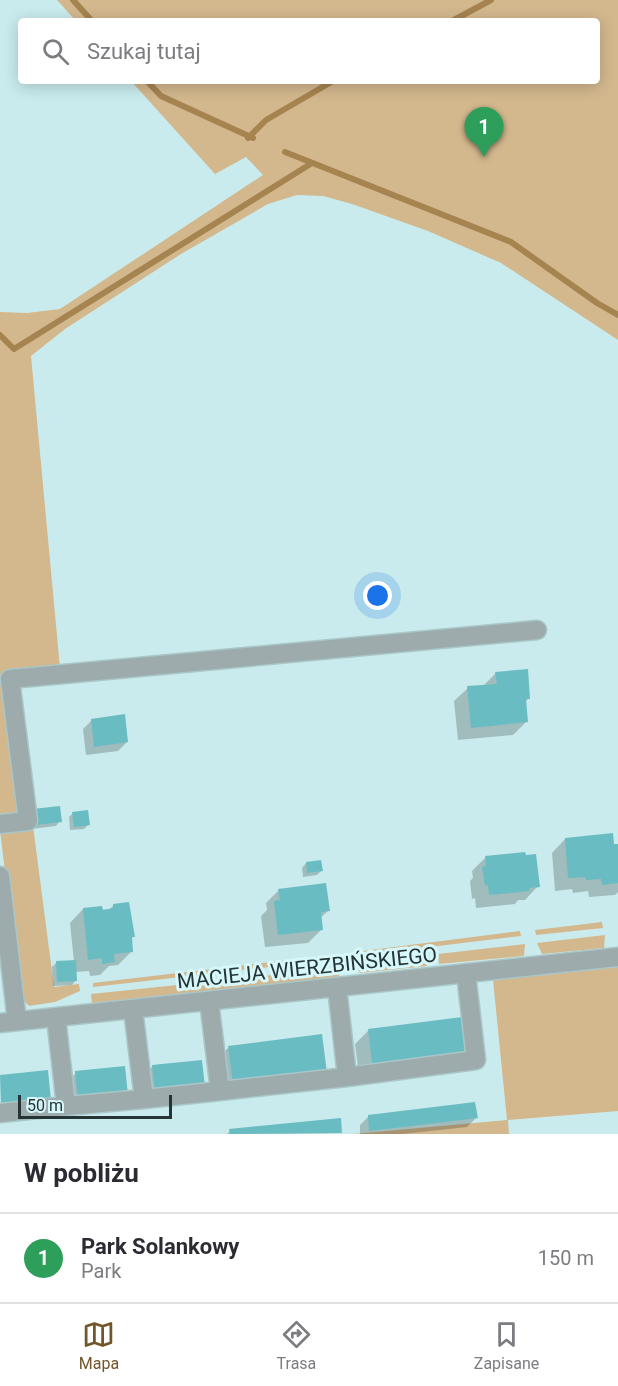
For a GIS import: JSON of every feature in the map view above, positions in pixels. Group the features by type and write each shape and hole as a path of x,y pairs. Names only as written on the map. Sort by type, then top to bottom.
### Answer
{"street":[{"path":"0,824 28,821 10,679 537,630"},
{"path":"0,876 8,1022"},
{"name":"MACIEJA WIERZBIŃSKIEGO","path":"8,1022 618,957"},
{"path":"0,1113 347,1077 476,1060 466,973"},
{"path":"337,987 347,1077"},
{"path":"209,1000 220,1091"},
{"path":"133,1009 144,1099"},
{"path":"56,1017 66,1106"}],"shaded area":[{"path":"57,0 618,0 618,340 501,263 428,231 352,204 323,196 297,195 268,204 181,254 65,329 31,356 60,668 3,673 20,814 0,816 0,312 27,313 60,309 263,175 246,157 215,174 134,84 600,84 600,18 73,18"},
{"path":"33,826 54,987 79,984 80,991 55,1002 29,1006 21,998 19,990 0,830"},
{"path":"602,922 603,928 536,935 535,930"},
{"path":"520,931 521,936 355,956 355,952"},
{"path":"605,935 604,948 542,954 537,943"},
{"path":"525,944 524,956 439,964 438,954"},
{"path":"339,954 340,959 93,987 93,983"},
{"path":"424,956 427,966 360,973 355,964"},
{"path":"618,966 618,1111 508,1120 509,1134 353,1134 507,1120 493,980"},
{"path":"340,968 339,977 92,1004 91,994"}],"building":[{"path":"528,669 530,699 526,699 528,722 471,728 467,686 497,684 495,672"},
{"path":"125,714 128,742 94,747 91,719"},
{"path":"60,806 62,822 35,825 32,809"},
{"path":"88,810 90,825 74,827 72,812"},
{"path":"613,833 614,844 618,844 618,883 602,885 601,879 568,878 565,838"},
{"path":"525,852 526,855 536,854 540,887 529,888 530,891 489,895 482,867 486,866 485,856"},
{"path":"321,860 323,871 307,873 306,862"},
{"path":"326,883 330,911 321,912 323,930 278,935 274,901 280,900 278,889"},
{"path":"129,902 135,937 132,937 133,952 114,954 115,962 102,964 102,958 88,960 83,908 102,906 103,910 113,908 113,904"},
{"path":"76,960 77,981 57,982 56,961"},
{"path":"462,1017 467,1058 373,1071 368,1029"},
{"path":"322,1034 327,1073 233,1084 228,1046"},
{"path":"202,1060 205,1087 155,1093 152,1065"},
{"path":"125,1066 128,1095 78,1100 75,1071"},
{"path":"48,1070 51,1101 1,1106 0,1075"},
{"path":"475,1102 478,1118 369,1131 368,1115"},
{"path":"341,1118 342,1133 230,1134 229,1129"}],"waterway":[{"path":"73,0 89,18"},
{"path":"458,18 491,0"},
{"path":"150,84 161,96 253,138"},
{"path":"248,138 266,120 328,84"},
{"path":"285,152 511,242 597,303 618,315"},
{"path":"0,335 14,349 312,163"}],"place":[{"name":"Park Solankowy","path":"484,157"}]}
